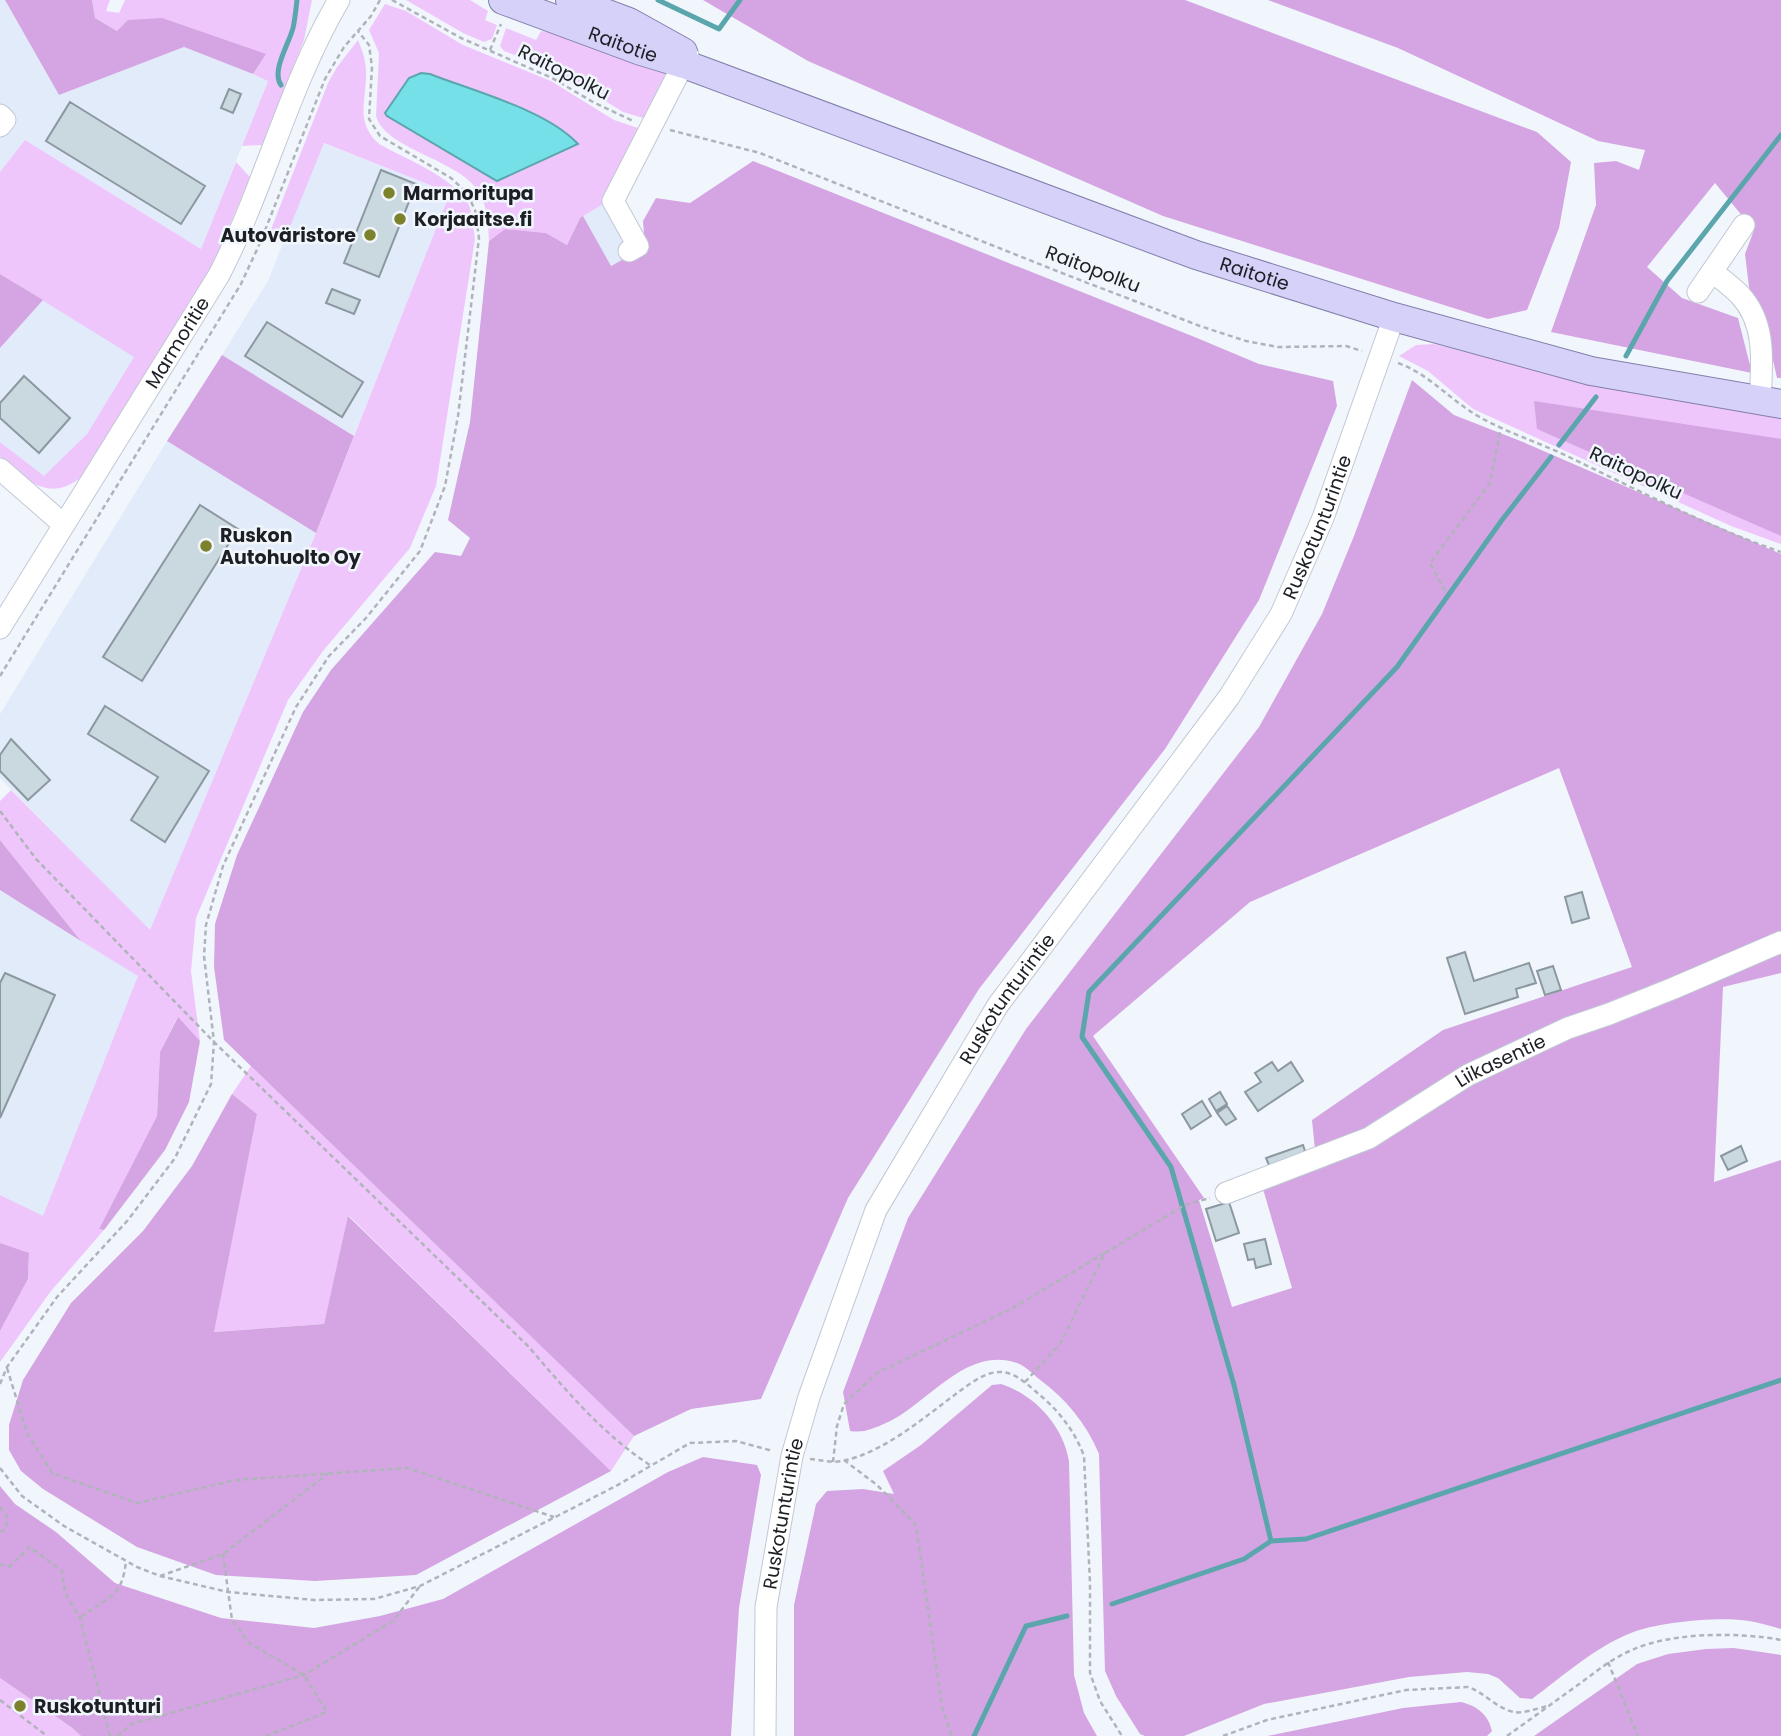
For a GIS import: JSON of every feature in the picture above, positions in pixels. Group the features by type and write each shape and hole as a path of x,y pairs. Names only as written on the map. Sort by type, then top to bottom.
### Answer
{"main road":[{"name":"Raitotie","path":"570,0 629,22 686,59 743,86 1196,255 1394,317 1591,372 1771,402"},
{"name":"Raitotie","path":"503,10 641,51 686,59"}],"street":[{"name":"Marmoritie","path":"316,39 322,0"},
{"name":"Marmoritie","path":"0,628 229,257 316,39 339,0"},
{"path":"629,251 638,246 613,201 686,59"},
{"path":"0,115 5,120 0,126"},
{"path":"1698,292 1744,225"},
{"path":"1713,272 1741,295 1759,327 1771,402"},
{"name":"Ruskotunturintie","path":"765,1736 766,1607 792,1456 809,1397 876,1210 998,1005 1229,697 1281,614 1323,518 1394,317"},
{"path":"0,469 63,524"},
{"name":"Liikasentie","path":"1226,1193 1369,1138 1468,1075 1568,1028 1652,997 1781,942"}],"path":[{"name":"Raitopolku","path":"392,0 461,38 552,78 618,116 760,153 1235,338 1278,347 1346,346 1412,368 1458,404 1500,427 1727,532 1781,552"},
{"path":"490,50 503,10"},
{"path":"0,1384 7,1367 57,1297 128,1220 175,1158 211,1084 214,1042 204,956 206,925 223,866 296,707 329,656 366,618 420,551 445,486 458,416 479,238 475,210 467,193 451,178 380,136 369,119 372,67 369,45 358,31"},
{"path":"1445,591 1430,563 1490,482 1500,427"},
{"path":"0,811 36,859 214,1042 528,1346 579,1404 628,1451 650,1465"},
{"path":"833,1462 837,1426 844,1404 877,1373 1011,1309 1177,1209 1226,1193"},
{"path":"1025,1382 1059,1344 1105,1253"},
{"path":"7,1367 27,1433 52,1473 137,1503 236,1480 407,1468 554,1517"},
{"path":"0,1468 22,1496 64,1526 126,1561 160,1576 228,1592 314,1600 374,1599 420,1586 616,1486 690,1443 736,1441 792,1456 833,1462 844,1460 864,1454 908,1429 988,1374 1001,1372 1025,1382 1050,1404 1078,1440 1084,1456 1090,1583 1090,1673 1100,1701 1122,1736"},
{"path":"844,1460 877,1485 916,1525 942,1707 952,1736"},
{"path":"160,1576 223,1554 328,1473"},
{"path":"0,1507 8,1518 5,1529 0,1532"},
{"path":"0,1564 9,1567 30,1547 62,1571 65,1593 80,1618 110,1736"},
{"path":"223,1554 232,1620 249,1643 304,1675 327,1712 266,1736"},
{"path":"80,1618 117,1592 124,1577 126,1561"},
{"path":"117,1736 132,1724 304,1675 393,1621 420,1586"},
{"path":"1507,1736 1608,1662 1634,1648 1663,1641 1746,1634 1781,1640"},
{"path":"1608,1662 1638,1736"},
{"path":"1223,1736 1267,1720 1406,1690 1468,1687 1478,1690 1515,1713 1548,1706"},
{"path":"0,1700 47,1736"}],"shaded area":[{"path":"0,0 5,0 59,95 184,47 268,80 201,249 25,140 0,172"},
{"path":"5,0 92,0 95,18 117,31 128,20 162,18 266,54 253,74 184,47 59,95"},
{"path":"92,0 110,0 106,11 119,13 125,0 312,0 304,40 262,145 242,146 268,81 253,74 265,54 117,31 95,18"},
{"path":"406,0 470,0 488,11 485,20 497,25 492,39 484,42 463,33"},
{"path":"703,0 1185,0 1537,132 1571,162 1559,228 1527,310 1488,319 1163,216 808,61"},
{"path":"1268,0 1781,0 1781,378 1777,378 1766,329 1749,287 1745,254 1754,230 1715,183 1647,267 1682,298 1738,318 1752,373 1551,332 1596,205 1594,163 1616,161 1639,170 1645,150 1598,141 1398,48"},
{"path":"385,4 406,11 463,45 551,81 614,120 644,130 608,201 580,218 567,245 546,233 505,229 489,241 482,198 473,185 444,164 395,139 383,128 376,116 379,53 369,30"},
{"path":"506,28 536,40 541,31 566,35 663,71 668,78 650,120 623,112 559,72 504,51 500,46"},
{"path":"358,40 366,68 364,118 371,135 379,144 450,184 467,201 472,215 475,239 436,486 410,548 323,651 288,700 196,918 191,971 200,1041 177,1018 160,1052 157,1116 99,1229 104,1230 51,1291 0,1362 0,1331 28,1279 29,1254 0,1243 0,1195 43,1216 138,976 81,941 0,840 0,801 11,790 150,930 316,533 450,193 324,143 283,244 268,237 328,83"},
{"path":"25,140 201,249 236,162 250,177 211,269 83,476 59,488 39,486 20,474 0,457 0,442 44,476 87,434 134,357 0,274 0,172"},
{"path":"323,143 450,193 354,436 222,355 268,281"},
{"path":"753,161 1259,364 1333,381 1337,406 1259,600 1165,749 979,989 848,1198 761,1399 691,1409 634,1436 224,1040 214,967 215,924 237,855 303,712 331,670 435,552 461,556 470,538 448,520 470,422 489,241 505,229 546,233 567,245 583,216 611,266 645,247 643,221 656,198 690,203"},
{"path":"608,201 642,250 610,266 583,216"},
{"path":"0,274 43,300 0,348"},
{"path":"43,300 135,357 87,434 44,477 0,442 0,348"},
{"path":"1434,344 1589,383 1781,418 1781,544 1731,526 1473,409 1428,371 1399,356 1416,345"},
{"path":"222,355 354,436 316,533 167,441"},
{"path":"1412,380 1454,415 1523,442 1781,554 1781,973 1723,987 1714,1182 1781,1160 1781,1629 1749,1621 1722,1619 1672,1623 1642,1629 1592,1654 1532,1699 1520,1698 1498,1678 1488,1674 1467,1672 1409,1677 1264,1704 1184,1736 1145,1736 1140,1734 1116,1696 1105,1671 1099,1454 1088,1432 1066,1403 1023,1366 998,1360 981,1362 964,1369 902,1414 864,1431 850,1431 843,1392 908,1218 1026,1029 1259,727 1322,614","holes":["1559,768 1632,967 1443,1030 1312,1120 1317,1170 1263,1189 1292,1288 1232,1307 1199,1200 1204,1198 1093,1036 1250,902"]},
{"path":"1534,401 1781,439 1781,536 1537,429"},
{"path":"167,441 316,533 150,931 0,778 0,714"},
{"path":"0,840 81,941 0,890"},
{"path":"0,890 139,976 43,1217 0,1195"},
{"path":"178,1017 200,1041 189,1102 165,1150 104,1230 99,1229 157,1116 160,1052"},
{"path":"251,1066 634,1436 611,1471 349,1216 324,1324 213,1332 257,1114 232,1094"},
{"path":"232,1094 257,1114 214,1332 324,1324 348,1216 611,1471 416,1575 315,1581 216,1575 137,1547 43,1489 21,1471 9,1450 9,1425 23,1380 71,1303 143,1231 192,1166"},
{"path":"0,1243 29,1253 28,1279 0,1331"},
{"path":"1001,1384 1036,1404 1054,1424 1066,1448 1069,1461 1074,1675 1084,1713 1097,1736 794,1736 794,1605 816,1504 827,1491 863,1489 894,1494 883,1471 921,1445 992,1385"},
{"path":"703,1457 757,1465 761,1475 739,1608 731,1736 81,1736 0,1678 0,1486 15,1504 56,1532 115,1583 221,1618 314,1628 380,1616 443,1599 668,1472"},
{"path":"1734,1648 1781,1655 1781,1736 1534,1736 1637,1664 1668,1654"},
{"name":"Ruskotunturi","path":"0,1678 71,1727 81,1736 0,1736"},
{"path":"1461,1702 1477,1708 1485,1715 1492,1731 1487,1736 1267,1736 1403,1708"}],"water":[{"path":"421,73 529,111 565,132 578,144 497,181 387,116 385,113 409,78"}],"building":[{"path":"229,89 241,94 233,113 221,108"},
{"path":"70,102 205,186 181,224 46,141"},
{"path":"381,170 416,184 379,277 344,263"},
{"path":"332,289 360,300 354,314 326,303"},
{"path":"267,322 363,382 342,417 245,356"},
{"path":"24,376 70,418 39,453 0,418 0,403"},
{"path":"200,505 238,529 142,681 103,657"},
{"path":"105,706 209,771 165,842 131,820 158,777 88,734"},
{"path":"11,739 50,780 28,800 0,771 0,755"},
{"path":"1582,892 1589,918 1572,923 1565,897"},
{"path":"1465,952 1474,981 1529,963 1536,983 1516,989 1518,997 1465,1014 1447,958"},
{"path":"1553,966 1561,990 1545,995 1537,971"},
{"path":"5,973 55,995 0,1118 0,983"},
{"path":"1272,1062 1278,1071 1291,1062 1303,1081 1258,1111 1245,1092 1261,1082 1255,1073"},
{"path":"1220,1092 1227,1104 1216,1111 1209,1099"},
{"path":"1202,1101 1211,1116 1191,1129 1182,1114"},
{"path":"1227,1106 1236,1119 1226,1125 1217,1113"},
{"path":"1303,1145 1307,1157 1271,1170 1266,1158"},
{"path":"1741,1146 1747,1161 1728,1170 1721,1156"},
{"path":"1229,1202 1239,1233 1216,1241 1206,1209"},
{"path":"1265,1239 1271,1264 1256,1268 1254,1259 1248,1260 1244,1244"}],"waterway":[{"path":"281,85 278,79 279,65 293,28 297,0"},
{"path":"658,0 719,29 740,0"},
{"path":"1626,356 1667,281 1781,135"},
{"path":"1559,445 1596,397"},
{"path":"1112,1604 1244,1559 1271,1541 1234,1385 1171,1167 1082,1037 1089,992 1397,667 1502,520 1551,457"},
{"path":"1271,1541 1306,1539 1781,1380"},
{"path":"974,1736 1026,1626 1067,1616"}],"place":[{"name":"Marmoritupa","path":"389,193"},
{"name":"Korjaaitse.fi","path":"400,219"},
{"name":"Autoväristore","path":"370,235"},
{"name":"Ruskon Autohuolto Oy","path":"206,546"},
{"name":"Ruskotunturi","path":"20,1706"}]}
